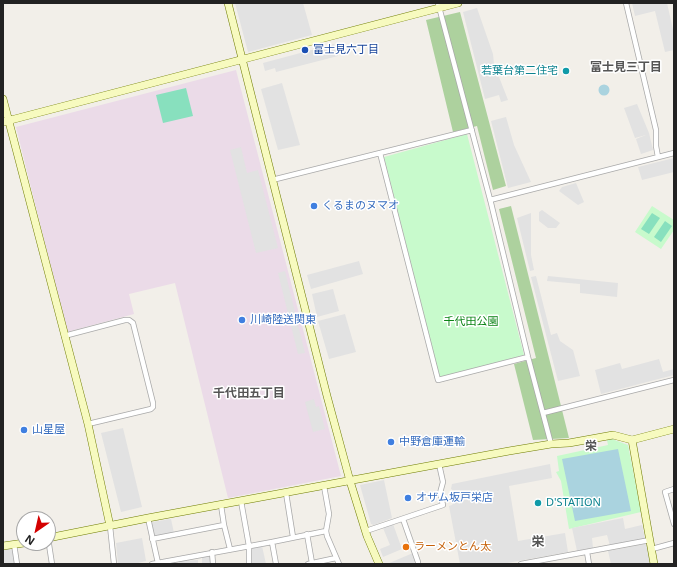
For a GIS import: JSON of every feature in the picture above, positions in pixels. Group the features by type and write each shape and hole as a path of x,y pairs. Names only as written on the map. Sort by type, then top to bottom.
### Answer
{"street":[{"path":"228,3 327,396 350,481 366,532 379,564"},
{"path":"6,121 242,60 439,5 458,3"},
{"path":"626,3 656,130 658,157"},
{"path":"439,5 490,200 551,444"},
{"path":"3,98 6,121 88,424 110,526 114,564"},
{"path":"272,180 472,130"},
{"path":"380,153 438,380 528,356"},
{"path":"490,200 674,153"},
{"path":"64,336 125,320 129,320 133,323 153,407 151,410 88,424"},
{"path":"543,413 674,380"},
{"path":"56,536 509,451 551,444 569,443 613,435 632,440 674,429"},
{"path":"632,440 654,564"},
{"path":"366,532 443,505 440,493 443,482 439,464"},
{"path":"324,486 329,514 326,530 327,536 339,564"},
{"path":"674,489 665,492 674,524"},
{"path":"286,493 294,537"},
{"path":"241,502 249,546 249,564"},
{"path":"221,505 230,549"},
{"path":"148,518 158,563"},
{"path":"403,519 418,562"},
{"path":"152,539 224,525"},
{"path":"152,564 272,542 326,530"},
{"path":"307,534 310,564 336,558"},
{"path":"521,564 650,540"},
{"path":"272,542 276,564"},
{"path":"652,549 674,543"},
{"path":"3,546 14,544 17,564"},
{"path":"50,551 52,564"},
{"path":"212,552 213,564"},
{"path":"587,552 589,564"}],"shaded area":[{"path":"235,3 303,3 312,35 248,52"},
{"path":"632,3 667,3 674,34 674,50 665,52 655,11 635,16"},
{"path":"477,8 493,54 494,64 508,100 501,102 499,95 485,99 463,12"},
{"path":"334,44 338,56 276,72 275,68 265,71 263,63"},
{"path":"236,70 341,476 228,498 175,283 129,294 134,314 67,332 16,127"},
{"path":"282,83 300,145 278,150 261,89"},
{"path":"637,104 649,133 653,150 641,154 636,139 646,135 635,138 624,108"},
{"path":"506,117 514,145 531,182 508,188 491,121"},
{"path":"241,147 247,173 258,170 278,248 256,253 230,150"},
{"path":"674,158 674,172 642,180 638,167"},
{"path":"576,183 584,202 578,205 559,191 562,187"},
{"path":"542,210 560,223 556,228 548,228 539,221 539,212"},
{"path":"531,213 531,255 534,270 530,271 517,218"},
{"path":"359,261 363,274 311,289 307,275"},
{"path":"285,271 305,353 298,354 278,273"},
{"path":"536,276 551,335 557,333 560,341 573,350 580,376 558,381 531,277"},
{"path":"548,276 618,283 617,297 580,293 580,284 547,281"},
{"path":"333,289 339,311 317,317 312,294"},
{"path":"345,314 356,352 329,359 318,321"},
{"path":"659,359 663,372 674,369 674,375 601,394 595,370 620,363 622,369"},
{"path":"314,399 316,407 319,406 325,429 313,432 305,402"},
{"path":"123,428 142,507 121,512 101,433"},
{"path":"550,464 552,478 509,486 518,541 565,533 568,552 502,564 460,564 449,506 452,505 460,495 460,490 454,491 451,489 452,484"},
{"path":"384,480 392,518 374,525 371,524 360,485"},
{"path":"623,518 625,529 642,525 645,539 610,546 607,535 592,538 593,548 577,551 572,528"},
{"path":"171,519 174,533 154,537 151,524 152,522"},
{"path":"393,524 402,549 383,557 380,549 390,545 383,528"},
{"path":"142,538 146,561 134,564 118,564 116,543"},
{"path":"645,544 648,546 651,564 611,564 608,551"},
{"path":"262,546 266,564 252,564 251,549 253,547"},
{"path":"12,548 15,564 3,564 3,550"},
{"path":"413,553 416,562 412,564 387,564"},
{"path":"208,556 210,557 211,564 179,564 179,561 198,560 198,563 202,563 202,557"}],"green space":[{"path":"460,12 506,186 493,190 477,126 453,132 426,20"},
{"path":"186,88 193,116 163,123 156,95"},
{"name":"千代田公園","path":"467,134 524,355 440,378 384,157"},
{"path":"511,206 569,438 533,440 514,364 536,358 499,209"},
{"path":"652,206 674,220 674,230 661,249 635,232"},
{"path":"652,213 660,218 649,234 641,229"},
{"path":"665,221 672,226 661,242 654,237"},
{"path":"612,439 628,445 641,512 569,529 561,481 556,472 559,471 557,456 608,445 607,440"}],"water":[{"path":"602,85 606,85 608,86 608,94 602,95 599,92 599,88"},
{"path":"618,449 631,511 575,521 562,459"}],"place":[{"name":"富士見六丁目","path":"305,50"},
{"name":"若葉台第二住宅","path":"566,71"},
{"name":"くるまのヌマオ","path":"314,206"},
{"name":"川崎陸送関東","path":"242,320"},
{"name":"山星屋","path":"24,430"},
{"name":"中野倉庫運輸","path":"391,442"},
{"name":"オザム坂戸栄店","path":"408,498"},
{"name":"D'STATION","path":"538,503"},
{"name":"ラーメンとん太","path":"406,547"}],"district":[{"name":"富士見三丁目","path":"626,68"},
{"name":"千代田五丁目","path":"249,394"},
{"name":"栄","path":"591,447"},
{"name":"栄","path":"538,542"}]}
